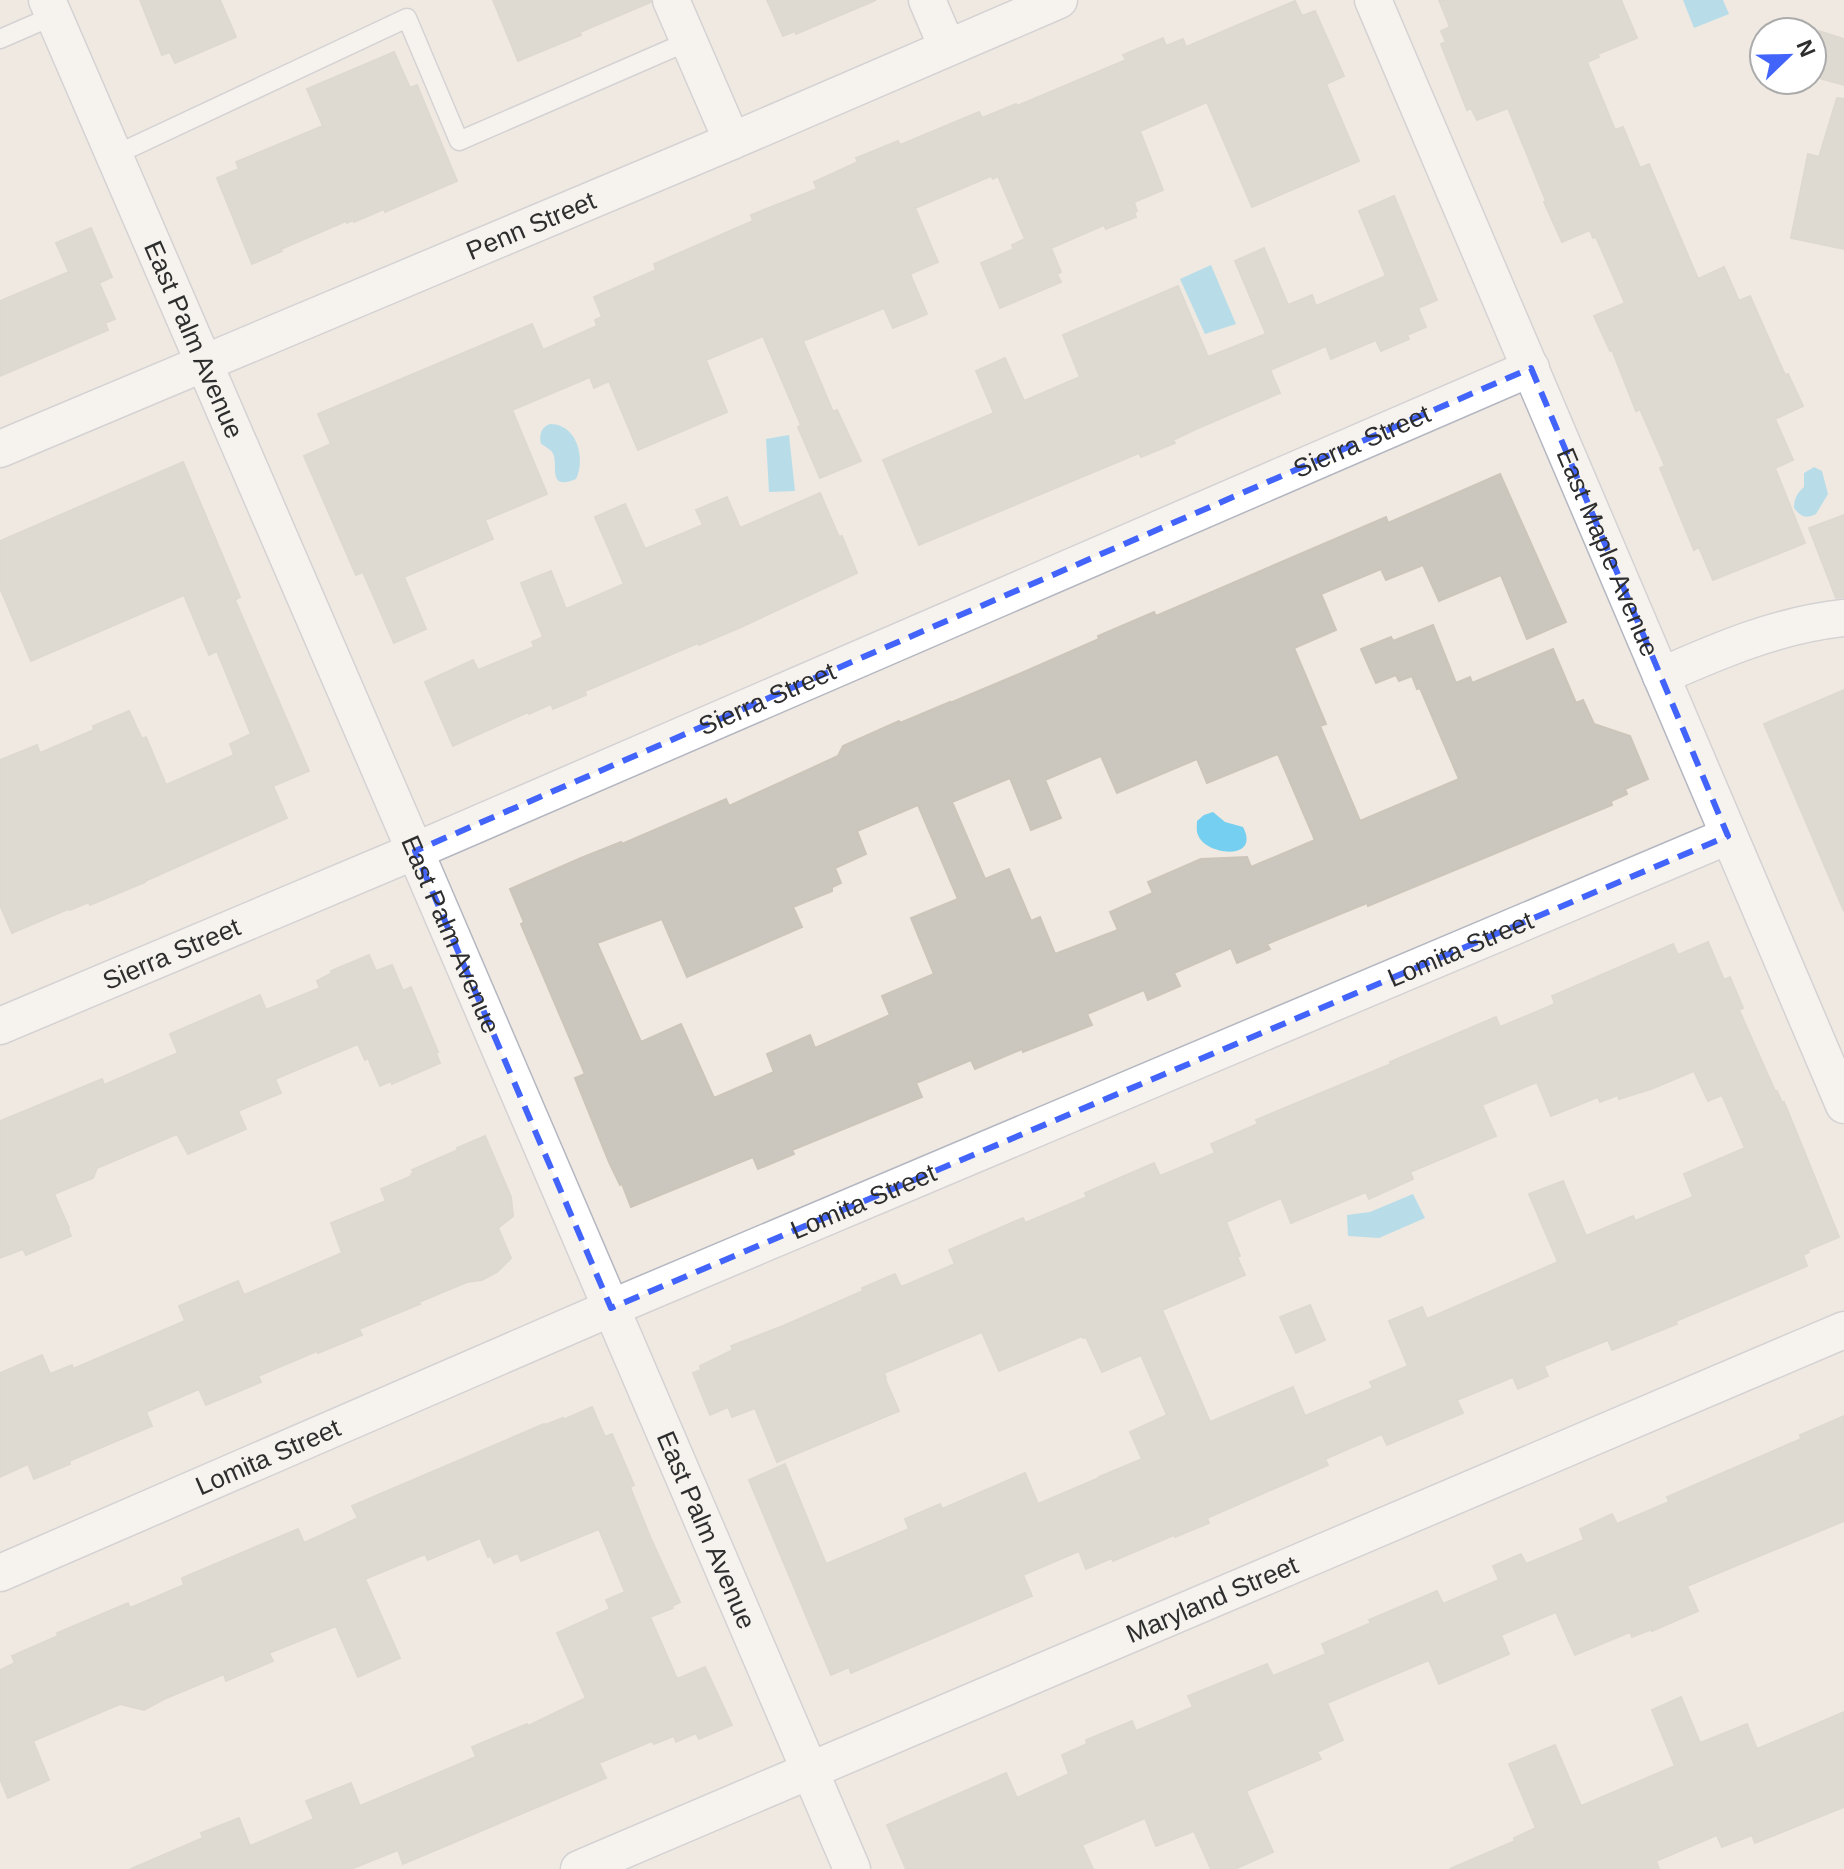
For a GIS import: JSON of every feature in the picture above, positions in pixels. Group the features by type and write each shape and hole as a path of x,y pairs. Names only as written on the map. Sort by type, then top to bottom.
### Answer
{"street":[{"path":"671,0 732,141"},
{"path":"927,0 947,47"},
{"name":"Penn Street","path":"0,449 1059,0"},
{"name":"East Maple Avenue","path":"1373,0 1844,1105"},
{"name":"East Palm Avenue","path":"50,8 852,1869"},
{"name":"Sierra Street","path":"0,1026 415,851 1531,368"},
{"path":"1661,676 1732,645 1773,632 1844,618"},
{"name":"Lomita Street","path":"0,1573 611,1308 1728,836"},
{"name":"Maryland Street","path":"579,1869 1844,1330"}],"lane":[{"path":"0,39 50,8"},
{"path":"113,156 407,18 459,141 689,41"}],"highlighted area":[{"path":"1531,368 1728,836 611,1308 415,851"}],"water":[{"path":"1683,0 1723,0 1729,14 1694,28"},
{"path":"1211,265 1236,324 1205,334 1180,279"},
{"path":"550,424 567,430 577,444 580,462 576,479 560,482 557,479 552,451 540,441 543,429"},
{"path":"789,435 795,491 769,492 766,439"},
{"path":"1814,467 1822,471 1828,494 1816,514 1804,516 1794,508 1795,502 1804,487 1804,473"},
{"path":"1213,812 1225,822 1243,827 1247,838 1245,846 1230,852 1220,851 1203,842 1197,833 1197,821"},
{"path":"1413,1194 1425,1218 1379,1238 1348,1236 1347,1215 1370,1212"}],"building":[{"path":"140,0 220,0 236,37 175,63 170,52 162,55"},
{"path":"493,0 650,0 651,2 518,61"},
{"path":"767,0 876,0 796,34 795,31 783,36"},
{"path":"1439,0 1621,0 1637,38 1598,54 1599,57 1587,62 1615,130 1623,127 1640,168 1649,164 1698,279 1724,267 1739,301 1750,296 1785,375 1788,374 1803,406 1775,419 1793,460 1775,468 1805,543 1713,580 1699,547 1694,550 1660,468 1665,466 1640,409 1636,411 1612,350 1594,316 1625,303 1596,237 1593,238 1590,230 1562,242 1508,108 1477,120 1471,108 1467,110 1441,44 1446,42 1441,31 1450,27"},
{"path":"1295,1 1302,16 1315,11 1344,76 1326,84 1359,161 1252,207 1207,102 1140,131 1163,190 1134,202 1136,217 1106,229 1104,225 1051,248 1061,272 1057,274 1061,282 1000,308 981,263 1014,249 1012,245 1025,239 998,176 993,179 991,176 915,208 938,262 910,274 927,314 893,328 884,308 803,341 833,412 837,410 861,461 820,478 763,336 706,360 727,412 638,450 609,381 594,388 590,377 512,410 547,494 485,520 493,539 404,577 426,629 394,643 363,572 356,575 304,456 331,444 318,414 532,324 543,350 597,326 595,320 602,317 594,297 656,270 654,264 753,221 751,215 817,189 814,182 858,162 856,158 898,141 900,145 979,112 982,118 1017,106 1126,60 1123,55 1163,38 1166,46 1183,39 1186,47"},
{"path":"1828,34 1844,39 1844,85 1828,80"},
{"path":"394,52 410,88 417,85 457,181 385,212 384,209 354,222 346,221 252,264 217,178 239,169 236,162 323,126 307,89"},
{"path":"1837,98 1844,99 1844,249 1791,238 1808,154 1819,157"},
{"path":"1394,196 1437,300 1418,308 1426,327 1407,335 1409,339 1381,351 1376,340 1331,359 1326,346 1270,370 1280,393 1196,429 1173,440 1175,443 1141,457 1139,453 919,545 883,460 994,413 976,371 1005,358 1024,401 1080,377 1063,335 1178,286 1208,357 1266,334 1235,261 1264,248 1288,305 1312,295 1316,306 1386,276 1359,211"},
{"path":"91,228 112,277 99,283 115,319 105,323 108,330 0,376 0,301 69,272 56,243"},
{"path":"183,462 240,597 235,600 309,771 273,786 287,818 90,905 89,902 68,909 12,933 0,905 0,760 37,745 40,753 129,711 142,739 146,737 166,785 234,755 230,744 251,734 217,651 209,655 184,595 31,661 0,588 0,541"},
{"path":"1500,474 1566,622 1527,639 1501,575 1439,601 1423,565 1386,580 1381,569 1321,594 1336,630 1294,648 1326,724 1320,726 1360,821 1459,779 1412,676 1399,681 1396,675 1376,683 1361,649 1391,637 1393,641 1433,625 1456,683 1470,677 1472,683 1553,649 1576,703 1583,700 1594,724 1630,736 1648,779 1625,789 1627,794 1611,801 1612,805 1368,906 1367,903 1267,944 1270,949 1237,963 1231,948 1174,973 1180,986 1148,1000 1144,990 1087,1014 1092,1025 975,1069 971,1060 916,1083 922,1097 792,1150 794,1154 758,1169 753,1157 631,1207 575,1078 585,1074 521,924 524,922 510,889 726,799 729,806 838,756 843,746 1012,677 1154,612 1156,616 1386,517 1388,523","holes":["1278,754 1315,840 1251,867 1247,857 1201,859 1148,882 1153,893 1110,912 1118,930 1055,954 1040,917 1031,921 1009,869 985,879 952,802 1010,778 1031,830 1061,818 1045,780 1101,756 1117,793 1197,759 1207,783","918,805 958,899 911,918 934,974 882,996 890,1015 815,1048 810,1035 767,1054 774,1072 714,1098 681,1024 641,1042 597,943 662,919 687,977 802,927 793,907 832,891 832,887 841,883 835,868 866,854 857,831"]},
{"path":"820,493 857,573 741,627 585,691 586,695 553,709 551,704 528,712 453,746 425,682 473,660 478,670 534,647 532,642 543,637 521,583 551,571 566,609 624,584 595,517 625,504 645,549 703,525 696,510 727,497 740,528"},
{"path":"1844,515 1844,597 1836,598 1809,528"},
{"path":"1844,690 1844,911 1764,724"},
{"path":"1708,942 1724,980 1730,977 1743,1008 1739,1010 1775,1091 1784,1102 1839,1237 1808,1250 1803,1255 1807,1266 1612,1350 1608,1340 1544,1366 1548,1376 1518,1389 1513,1377 1457,1400 1463,1413 1387,1445 1382,1434 1325,1459 1328,1465 1207,1518 1209,1523 1175,1537 1086,1569 1079,1551 1023,1575 1032,1596 851,1673 849,1667 831,1675 749,1480 785,1464 826,1564 909,1529 905,1519 940,1504 942,1509 1025,1473 1038,1504 1099,1478 1142,1459 1130,1432 1167,1415 1141,1355 1102,1372 1086,1337 1082,1336 999,1371 982,1332 884,1373 899,1411 777,1462 755,1408 732,1417 728,1407 710,1415 693,1373 701,1370 700,1366 733,1350 731,1346 863,1291 862,1288 895,1274 901,1287 955,1264 949,1250 1023,1218 1025,1223 1087,1197 1085,1193 1154,1163 1160,1176 1215,1153 1211,1144 1258,1124 1256,1120 1496,1017 1500,1027 1555,1004 1552,996 1673,944 1678,955","holes":["1694,1071 1708,1101 1722,1095 1745,1148 1684,1174 1693,1197 1635,1221 1633,1216 1586,1236 1563,1181 1529,1194 1558,1262 1427,1319 1422,1307 1389,1321 1408,1366 1370,1382 1373,1388 1305,1416 1293,1387 1210,1422 1162,1310 1245,1275 1226,1222 1281,1198 1291,1223 1366,1192 1369,1199 1413,1179 1410,1172 1496,1136 1482,1105 1537,1082 1551,1116 1598,1097 1600,1102 1651,1089"]},
{"path":"369,955 376,971 392,965 403,991 411,987 440,1063 392,1084 391,1081 380,1086 358,1044 275,1079 281,1093 238,1111 246,1129 188,1154 177,1134 97,1168 93,1178 54,1194 71,1236 26,1255 23,1249 0,1258 0,1121 102,1079 104,1085 178,1053 170,1034 260,995 266,1010 320,988 317,981 331,971"},
{"path":"485,1136 511,1197 513,1216 498,1228 511,1258 497,1272 359,1329 362,1335 258,1376 261,1382 206,1405 199,1389 146,1412 152,1426 34,1479 28,1464 0,1477 0,1373 42,1355 50,1374 72,1365 73,1369 185,1321 179,1306 238,1281 244,1295 342,1253 331,1223 386,1201 381,1189 412,1176 412,1170"},
{"path":"1310,1305 1325,1340 1296,1353 1280,1317"},
{"path":"592,1407 605,1437 612,1434 634,1485 630,1487 651,1539 680,1602 650,1617 677,1679 705,1667 732,1725 699,1739 696,1733 676,1742 674,1736 654,1744 652,1741 599,1763 606,1778 403,1864 398,1850 351,1869 131,1869 203,1838 201,1833 239,1818 250,1846 314,1819 306,1801 351,1783 360,1806 476,1757 472,1747 528,1726 586,1698 557,1633 610,1609 606,1600 625,1592 599,1529 521,1561 518,1553 494,1563 480,1538 428,1560 425,1554 365,1579 400,1658 358,1677 336,1626 269,1653 273,1661 226,1681 224,1674 144,1710 120,1704 33,1741 49,1780 8,1798 0,1779 0,1670 15,1663 12,1656 128,1603 130,1608 184,1585 182,1578 298,1529 304,1543 358,1518 352,1506 544,1424 563,1420"},
{"path":"1844,1416 1844,1521 1687,1586 1698,1611 1652,1631 1632,1637 1630,1632 1575,1655 1556,1612 1501,1635 1509,1654 1439,1684 1429,1660 1327,1703 1343,1740 1317,1752 1321,1759 1246,1791 1273,1852 1235,1869 1211,1869 1194,1831 1156,1846 1145,1818 1082,1845 1093,1869 906,1869 887,1825 1006,1773 1017,1798 1069,1774 1062,1755 1087,1744 1086,1740 1132,1721 1136,1731 1193,1707 1188,1696 1267,1664 1273,1676 1326,1654 1322,1644 1437,1591 1443,1604 1499,1580 1493,1566 1521,1554 1526,1564 1584,1540 1580,1529 1612,1514 1617,1524 1669,1502 1667,1497 1801,1439 1800,1435"},
{"path":"1681,1697 1700,1743 1747,1724 1757,1749 1844,1712 1844,1807 1755,1843 1752,1835 1722,1847 1717,1835 1656,1861 1659,1869 1450,1869 1515,1841 1514,1838 1536,1828 1509,1764 1555,1745 1581,1806 1675,1766 1652,1710"}]}
